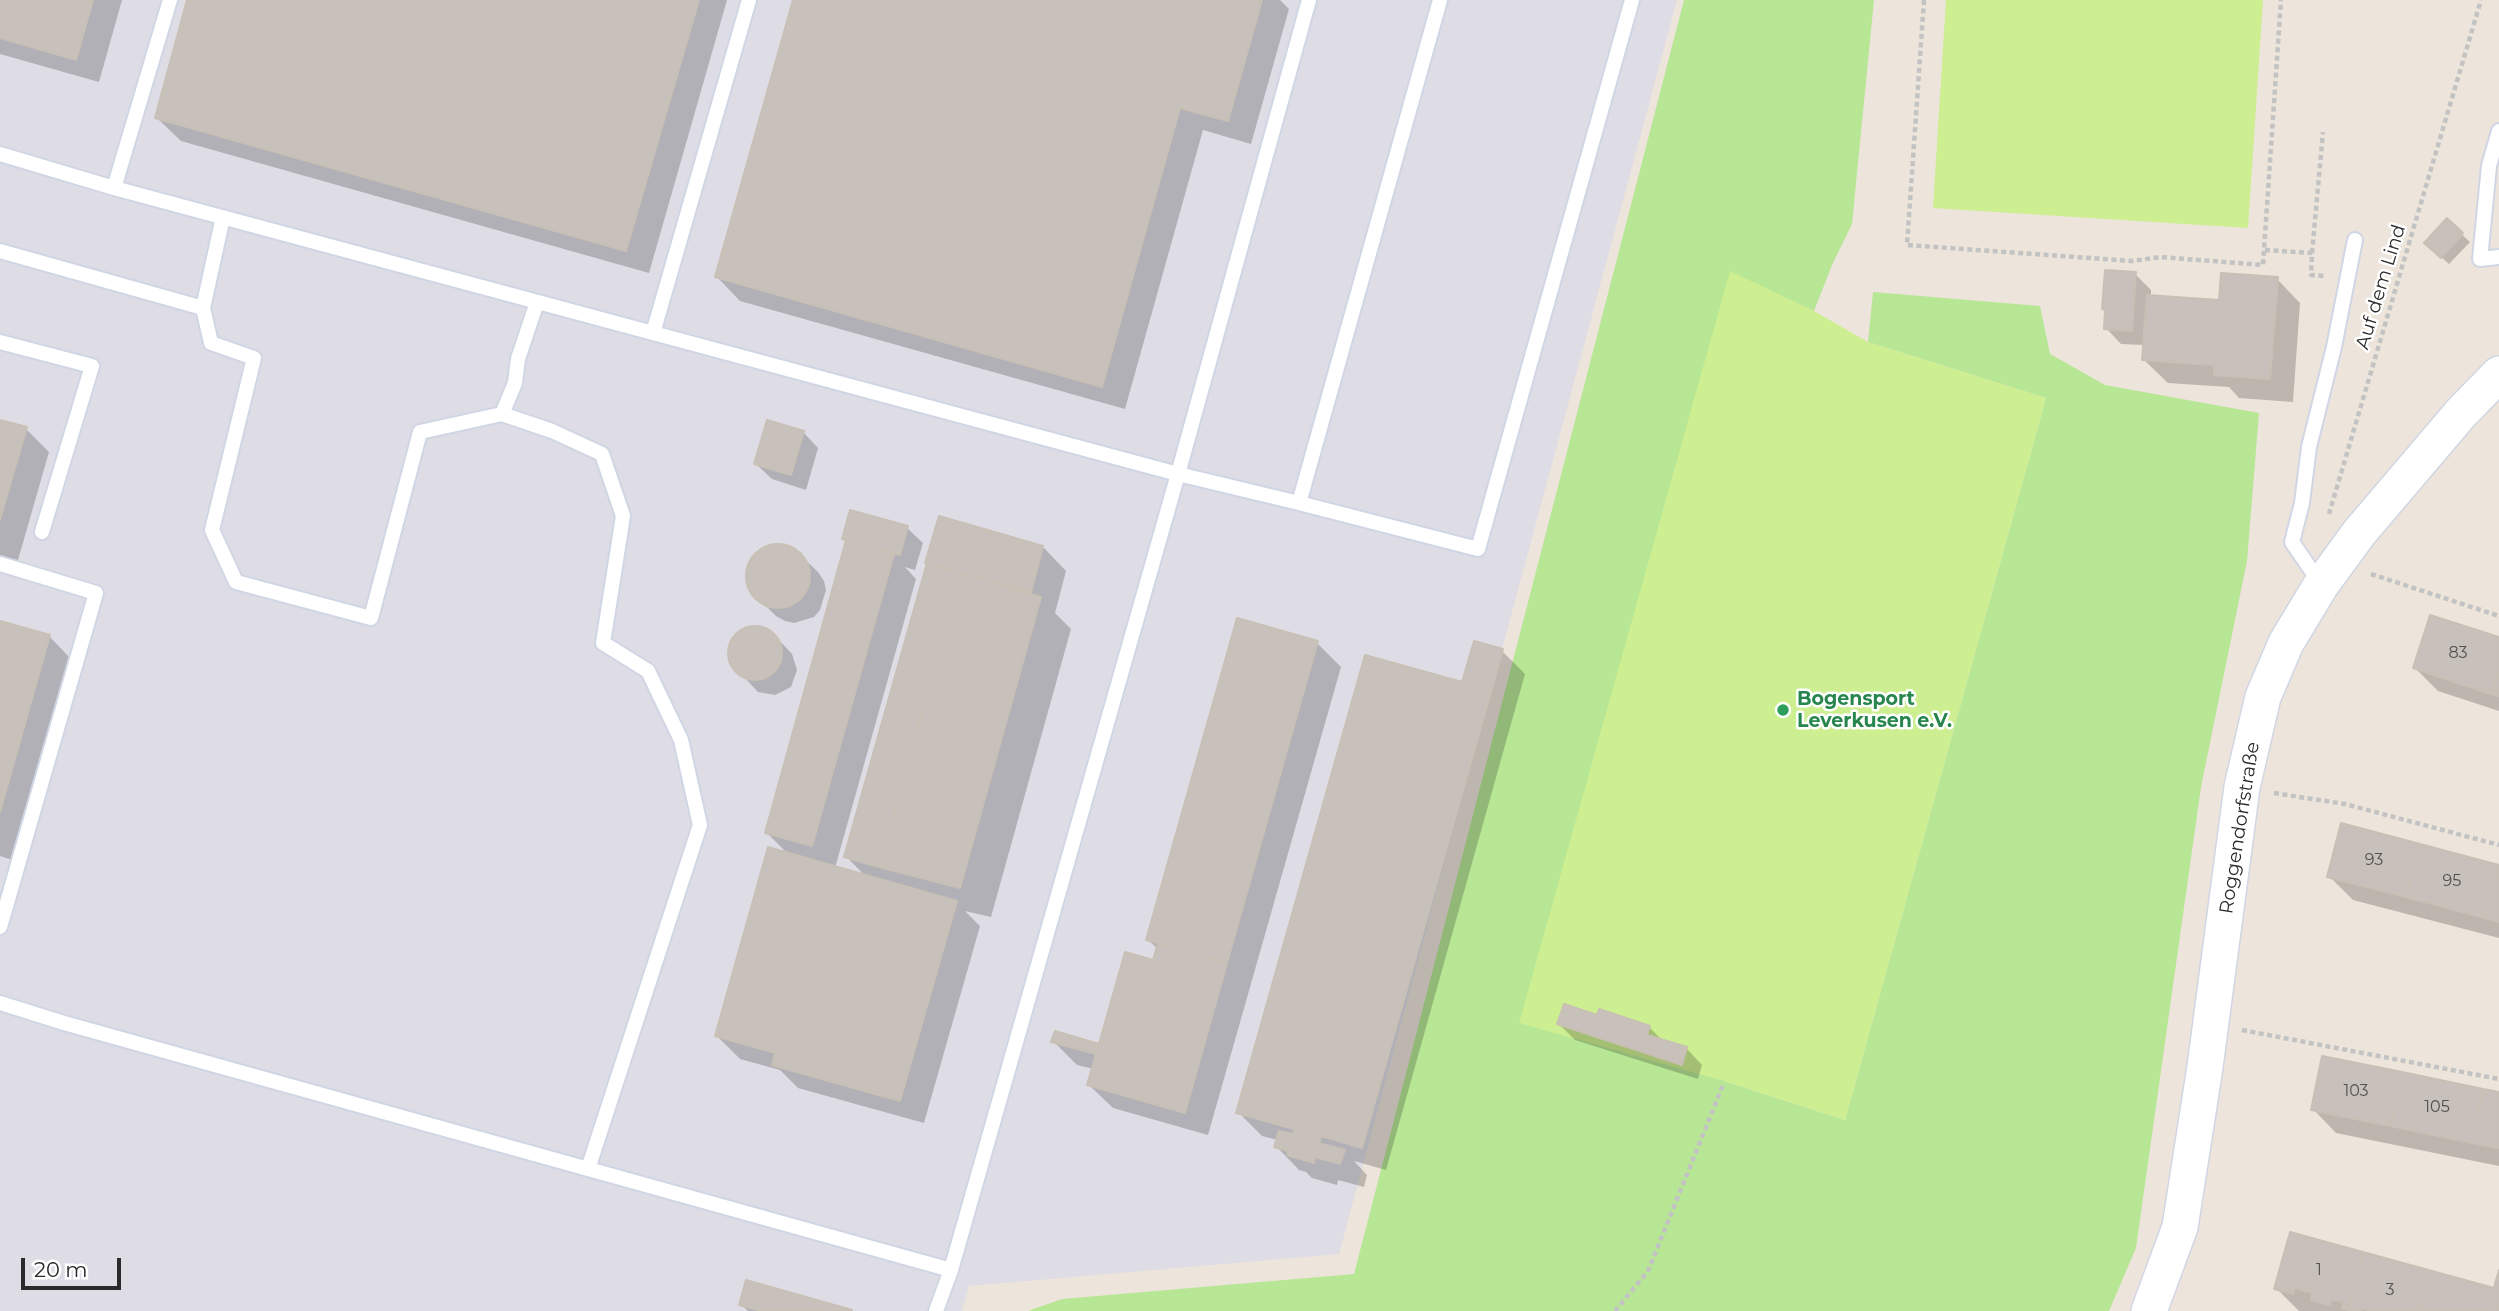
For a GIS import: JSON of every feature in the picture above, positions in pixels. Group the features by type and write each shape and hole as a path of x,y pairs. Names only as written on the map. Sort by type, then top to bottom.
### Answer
{"street":[{"name":"Roggendorfstraße","path":"2149,1311 2180,1227 2211,1024 2242,787 2263,697 2286,643 2329,573 2462,413 2499,374"}],"lane":[{"path":"114,188 170,0"},
{"path":"653,333 749,0"},
{"path":"936,1311 951,1270 1178,474 1308,0"},
{"path":"1298,503 1440,0"},
{"path":"0,156 1178,474 1478,549 1632,0"},
{"path":"2499,131 2489,166 2480,259 2499,257"},
{"path":"223,217 203,308 211,343 254,358 212,530 236,582 371,618 420,432 502,414 552,431 602,454 623,516 603,643 648,671 681,740 699,825 588,1169"},
{"path":"2329,573 2292,542 2302,503 2309,447 2334,347 2356,240"},
{"path":"0,251 203,308"},
{"path":"502,414 515,383 519,359 537,302"},
{"path":"0,342 92,366 42,532"},
{"path":"0,565 96,593 0,927"},
{"path":"0,1003 77,1027 951,1270"}],"path":[{"path":"1924,0 1907,245 2132,261 2160,257 2263,265 2281,0"},
{"name":"Auf dem Lind","path":"2328,519 2481,0"},
{"path":"2323,132 2311,275 2348,279"},
{"path":"2265,250 2312,253"},
{"path":"2329,573 2499,616"},
{"path":"2242,787 2345,804 2499,845"},
{"path":"2211,1024 2499,1080"},
{"path":"1615,1311 1648,1271 1723,1085"}],"shaded area":[{"path":"0,0 1677,0 1339,1254 969,1286 962,1311 0,1311"}],"green space":[{"path":"1684,0 1874,0 1852,224 1814,311 1730,272 1724,1081 1845,1120 2046,398 1868,342 1873,292 2040,306 2050,354 2105,385 2259,413 2247,561 2201,787 2136,1248 2109,1311 1028,1311 1062,1299 1354,1274"},
{"path":"1946,0 2263,0 2248,228 1933,208"},
{"name":"Bogensport Leverkusen e.V.","path":"1730,271 1814,311 1868,342 2046,398 1845,1120 1724,1081 1519,1023"}],"building":[{"path":"0,0 93,0 76,60 0,38"},
{"path":"187,0 699,0 626,251 155,118"},
{"path":"793,0 1262,0 1228,121 1180,108 1102,387 715,277"},
{"path":"2447,218 2463,233 2441,258 2424,243"},
{"path":"2105,270 2136,272 2132,331 2104,329 2105,310 2102,309"},
{"path":"2221,273 2278,277 2270,379 2214,375 2214,365 2142,360 2147,295 2219,300"},
{"path":"0,420 27,427 0,519"},
{"path":"767,420 804,431 791,475 754,464"},
{"path":"850,510 908,526 900,555 842,539"},
{"path":"939,516 1043,546 1031,592 925,563"},
{"path":"846,540 894,554 812,846 765,833"},
{"path":"778,544 790,546 801,553 808,564 808,588 801,599 790,606 778,608 766,606 755,599 748,588 746,576 748,564 755,553 766,546"},
{"path":"927,563 961,573 879,867 844,857"},
{"path":"961,573 1041,597 960,888 879,867"},
{"path":"2430,615 2499,637 2499,670 2491,694 2413,668"},
{"path":"1237,618 1318,641 1227,963 1146,940"},
{"path":"0,621 50,635 0,812"},
{"path":"755,626 774,634 782,653 774,672 755,680 736,672 728,653 736,634"},
{"path":"1474,641 1503,649 1362,1148 1321,1136 1319,1143 1345,1150 1340,1164 1315,1157 1314,1163 1287,1155 1288,1151 1274,1147 1279,1131 1293,1134 1294,1129 1236,1113 1365,655 1462,682"},
{"path":"2499,670 2499,696 2491,694"},
{"path":"2341,823 2420,844 2406,897 2327,877"},
{"path":"2420,844 2499,865 2485,918 2406,897"},
{"path":"768,847 957,901 900,1101 772,1065 775,1053 715,1036"},
{"path":"2499,865 2499,922 2485,918"},
{"path":"1158,943 1227,963 1185,1113 1087,1085 1096,1054 1051,1042 1055,1031 1099,1044 1125,952 1153,960"},
{"path":"1564,1004 1597,1015 1599,1009 1650,1026 1647,1035 1687,1047 1682,1065 1557,1024"},
{"path":"2322,1056 2402,1072 2391,1126 2311,1110"},
{"path":"2402,1072 2483,1089 2472,1143 2391,1126"},
{"path":"2483,1089 2499,1092 2499,1148 2472,1143"},
{"path":"2290,1232 2363,1252 2348,1310 2342,1308 2343,1302 2331,1299 2330,1305 2311,1300 2312,1293 2295,1288 2293,1294 2274,1289"},
{"path":"2363,1252 2432,1271 2421,1311 2372,1311 2362,1308 2361,1311 2348,1310"},
{"path":"2499,1270 2499,1311 2487,1311"},
{"path":"2432,1271 2494,1288 2487,1311 2421,1311"},
{"path":"746,1280 852,1310 762,1311 739,1305"}],"place":[{"name":"Bogensport Leverkusen e.V.","path":"1783,710"}]}
